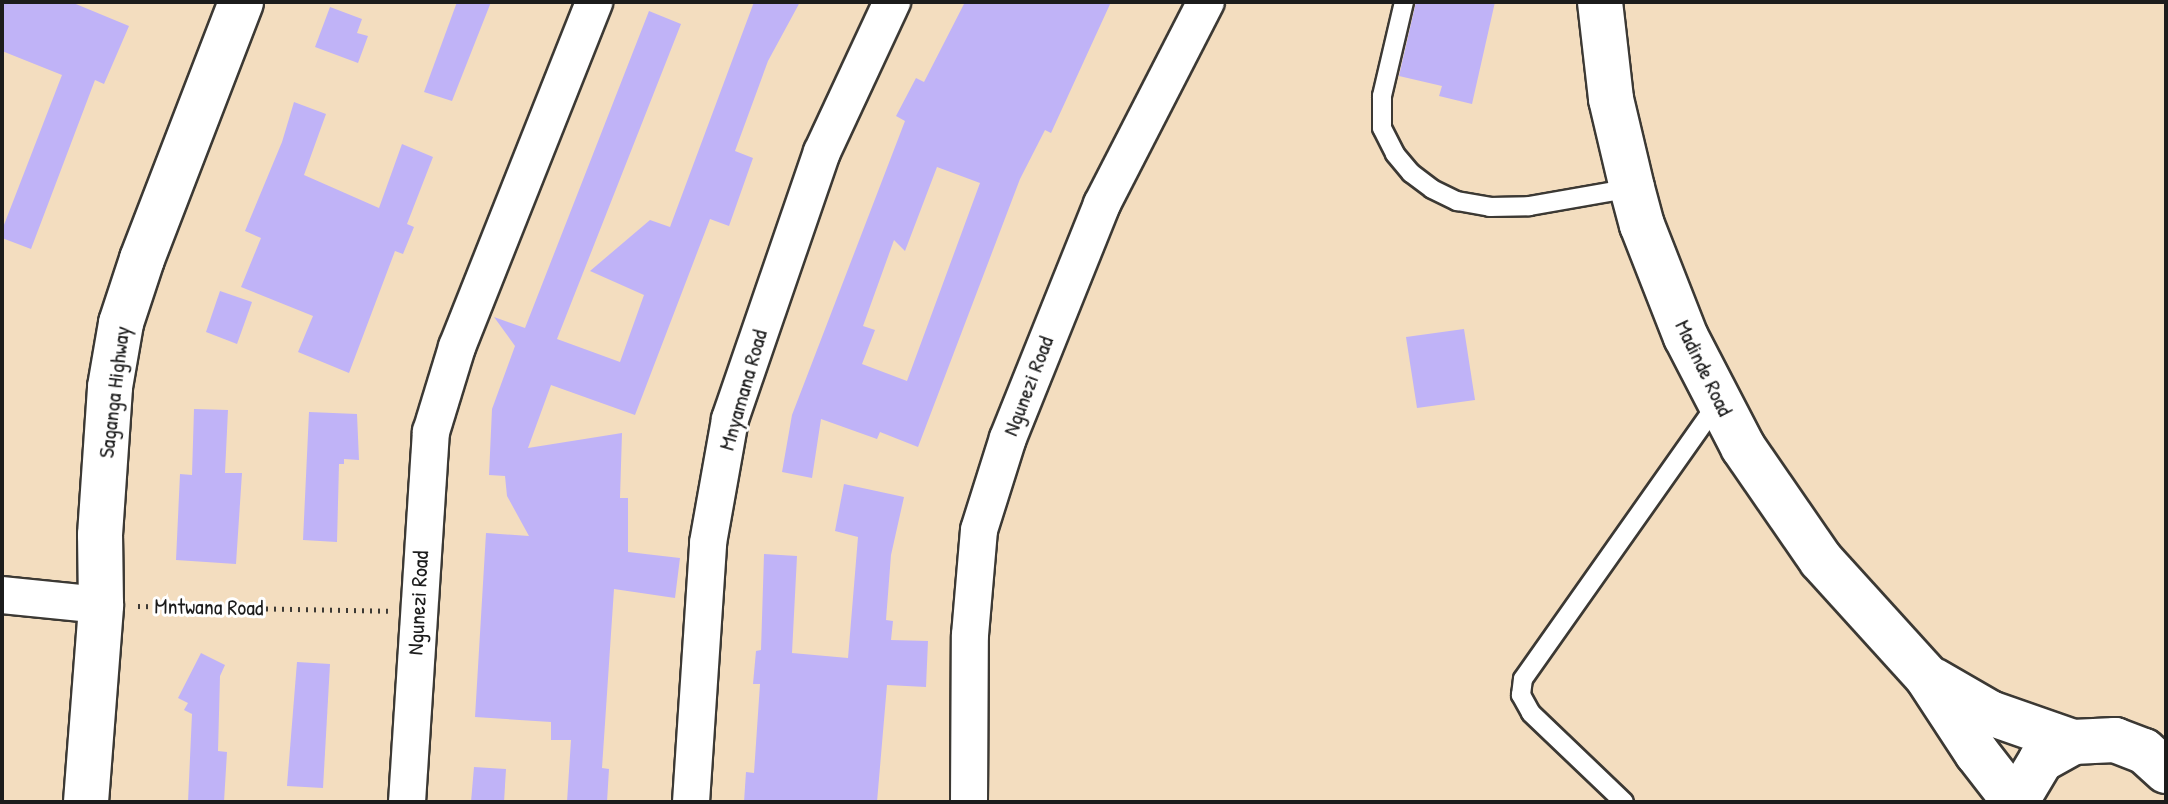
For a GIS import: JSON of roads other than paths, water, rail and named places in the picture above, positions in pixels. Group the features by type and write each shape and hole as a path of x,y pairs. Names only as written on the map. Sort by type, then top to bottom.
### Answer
{"street":[{"name":"Saganga Highway","path":"86,802 101,605 100,535 110,387 121,323 142,259 241,2"},
{"name":"Ngunezi Road","path":"407,802 431,432 457,347 594,2"},
{"name":"Mnyamana Road","path":"691,802 708,543 730,419 822,152 892,2"},
{"name":"Ngunezi Road","path":"969,802 970,635 979,530 1008,438 1096,218 1206,2"},
{"name":"Madinde Road","path":"1600,2 1611,99 1642,225 1686,337 1743,447 1821,560 1927,677 1977,753 2015,802"},
{"path":"2,595 101,605"},
{"name":"Madinde Road","path":"1927,677 1990,713 2073,742"},
{"path":"2015,802 2041,760 2073,742 2115,740 2144,751 2166,771"}],"lane":[{"path":"1404,2 1382,96 1382,128 1395,154 1411,173 1432,189 1457,201 1490,207 1529,206 1632,188"},
{"path":"1624,802 1531,713 1521,695 1523,679 1720,401"}]}
